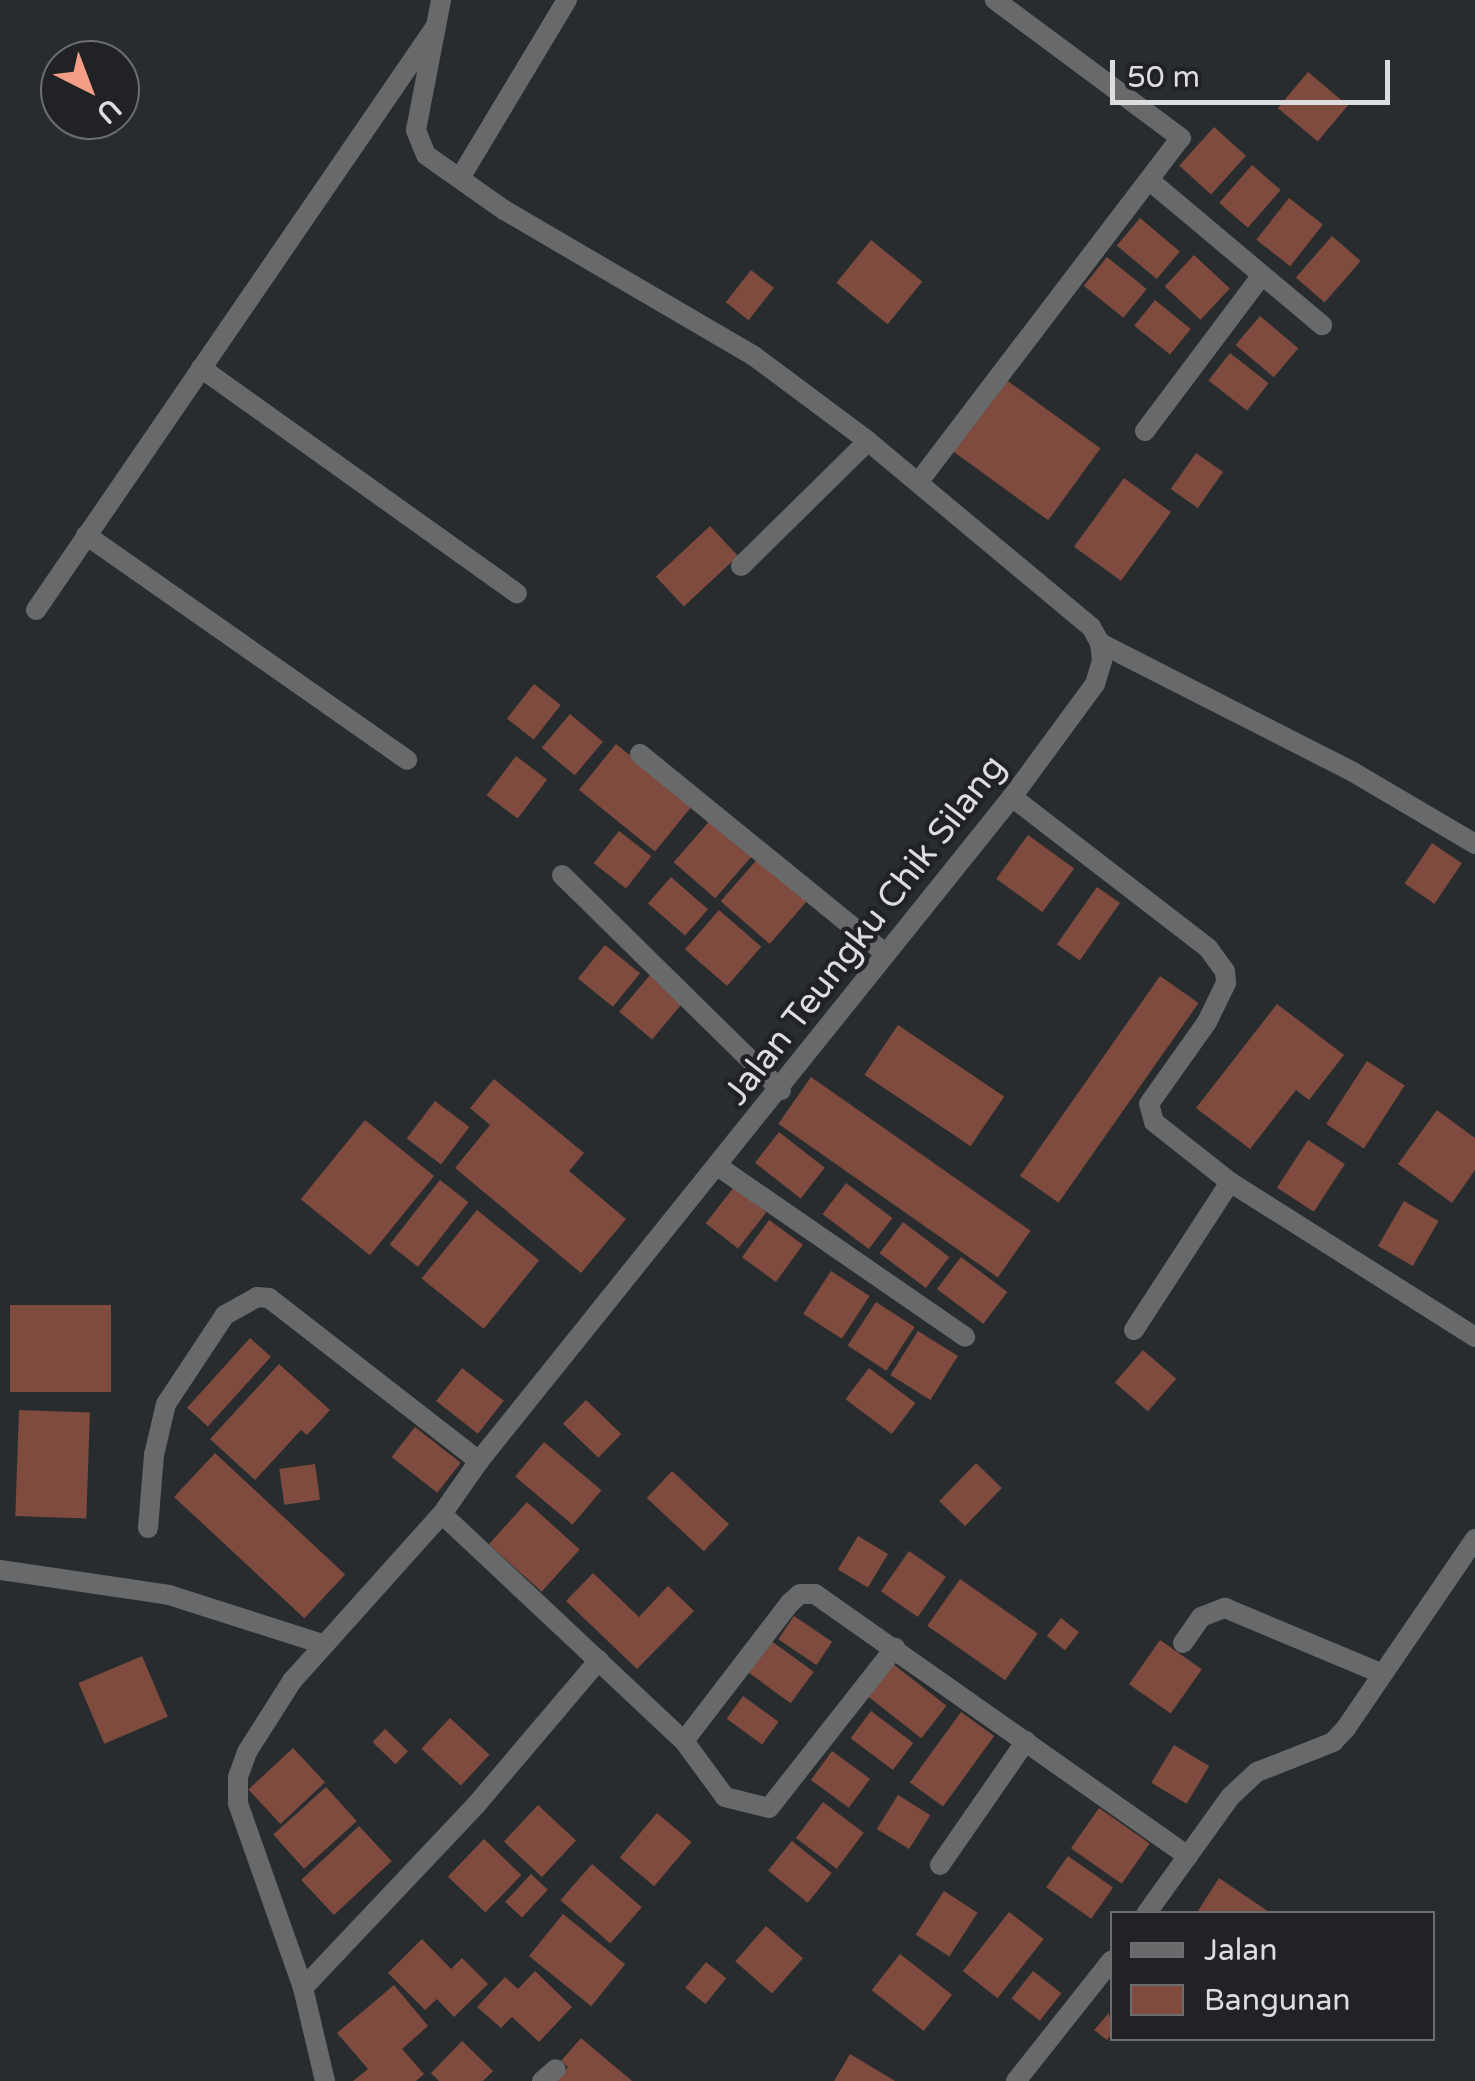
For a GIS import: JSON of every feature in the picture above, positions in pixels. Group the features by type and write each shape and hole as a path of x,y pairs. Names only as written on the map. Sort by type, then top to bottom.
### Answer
{"street":[{"path":"440,0 416,130 426,155 504,210 754,356 920,480 1090,627 1100,642 1353,772 1475,844"},
{"path":"460,178 567,0"},
{"path":"920,480 1181,138 995,0"},
{"path":"36,610 437,24"},
{"path":"1149,180 1322,325"},
{"path":"1146,431 1262,275"},
{"path":"201,368 517,593"},
{"path":"741,566 868,441"},
{"path":"86,535 407,760"},
{"name":"Jalan Teungku Chik Silang","path":"326,2081 303,1988 249,1843 238,1777 247,1752 283,1695 323,1644 442,1514 479,1462 1012,797 1095,684 1102,661 1100,642"},
{"path":"640,754 886,954"},
{"path":"1012,797 1208,948 1224,970 1226,984 1207,1022 1149,1104 1154,1122 1230,1182 1475,1337"},
{"path":"562,875 781,1090"},
{"path":"718,1167 965,1337"},
{"path":"1134,1330 1230,1182"},
{"path":"148,1528 154,1455 166,1404 225,1315 258,1298 269,1298 479,1462"},
{"path":"442,1514 684,1741 725,1797 769,1808 895,1648"},
{"path":"1148,1911 1230,1797 1258,1772 1334,1742 1475,1539"},
{"path":"0,1570 169,1595 323,1644"},
{"path":"684,1741 800,1594 816,1594 1188,1856"},
{"path":"1183,1642 1202,1617 1225,1608 1383,1674"},
{"path":"303,1988 476,1806 599,1660"},
{"path":"940,1866 1026,1741"},
{"path":"1016,2081 1110,1963"}],"building":[{"path":"1308,72 1348,105 1318,141 1278,108"},
{"path":"1214,127 1246,156 1211,194 1179,166"},
{"path":"1252,165 1281,190 1248,228 1219,203"},
{"path":"1289,198 1323,224 1290,266 1256,240"},
{"path":"1140,218 1180,251 1157,279 1117,246"},
{"path":"1332,236 1361,261 1325,302 1296,278"},
{"path":"871,240 922,282 888,324 836,283"},
{"path":"1194,255 1230,288 1201,320 1165,286"},
{"path":"1107,257 1147,289 1123,318 1084,286"},
{"path":"751,270 774,288 749,320 726,302"},
{"path":"1155,300 1191,329 1170,355 1134,326"},
{"path":"1260,316 1298,348 1274,377 1236,345"},
{"path":"1230,353 1269,383 1247,411 1208,381"},
{"path":"1005,379 1100,448 1048,520 953,451"},
{"path":"1196,453 1223,472 1198,508 1171,489"},
{"path":"1124,478 1171,512 1121,581 1074,547"},
{"path":"710,526 738,556 684,606 656,576"},
{"path":"534,684 561,705 534,740 507,719"},
{"path":"570,714 603,742 575,775 542,748"},
{"path":"616,744 692,806 655,852 579,790"},
{"path":"516,756 547,779 518,819 487,795"},
{"path":"713,817 755,853 715,898 674,862"},
{"path":"619,831 651,856 626,889 594,863"},
{"path":"1028,835 1074,869 1042,912 996,879"},
{"path":"1432,843 1462,863 1434,904 1405,884"},
{"path":"760,856 809,899 770,944 721,901"},
{"path":"671,877 708,909 685,936 648,903"},
{"path":"1097,887 1120,903 1080,960 1057,944"},
{"path":"719,910 761,947 727,986 685,949"},
{"path":"605,945 640,973 613,1007 578,978"},
{"path":"650,975 683,1003 652,1039 619,1012"},
{"path":"1160,976 1199,1003 1059,1203 1020,1176"},
{"path":"1277,1004 1344,1055 1309,1100 1296,1090 1250,1149 1196,1108"},
{"path":"898,1025 1004,1097 971,1146 864,1075"},
{"path":"1367,1061 1405,1086 1364,1148 1326,1124"},
{"path":"811,1077 1031,1231 998,1277 778,1124"},
{"path":"494,1079 584,1153 569,1171 626,1219 581,1273 455,1168 490,1125 470,1108"},
{"path":"435,1101 469,1127 441,1164 407,1139"},
{"path":"1437,1110 1475,1138 1475,1170 1452,1203 1398,1164"},
{"path":"365,1120 434,1176 370,1255 301,1199"},
{"path":"779,1132 825,1168 801,1198 755,1163"},
{"path":"1308,1140 1345,1164 1314,1212 1277,1188"},
{"path":"440,1180 468,1202 418,1267 390,1245"},
{"path":"846,1183 892,1218 869,1249 823,1214"},
{"path":"734,1187 766,1212 738,1248 706,1223"},
{"path":"1404,1201 1439,1221 1413,1266 1378,1246"},
{"path":"477,1210 539,1260 484,1329 422,1278"},
{"path":"769,1220 803,1245 776,1282 742,1257"},
{"path":"903,1222 949,1257 926,1288 880,1253"},
{"path":"961,1257 1007,1292 983,1324 937,1289"},
{"path":"831,1271 870,1296 842,1339 803,1314"},
{"path":"876,1302 915,1327 886,1371 848,1346"},
{"path":"10,1305 111,1305 111,1392 10,1392"},
{"path":"918,1331 958,1356 930,1400 890,1375"},
{"path":"250,1338 271,1357 208,1427 187,1408"},
{"path":"1143,1350 1176,1379 1148,1411 1115,1382"},
{"path":"279,1364 330,1410 307,1435 301,1430 255,1480 210,1439"},
{"path":"462,1368 504,1401 478,1434 436,1401"},
{"path":"869,1368 915,1403 892,1434 846,1399"},
{"path":"586,1400 621,1434 598,1458 563,1424"},
{"path":"19,1410 90,1412 86,1518 15,1516"},
{"path":"415,1427 461,1463 437,1493 392,1457"},
{"path":"544,1442 601,1490 573,1525 515,1476"},
{"path":"215,1453 345,1574 304,1618 174,1497"},
{"path":"976,1463 1002,1488 965,1526 939,1501"},
{"path":"315,1464 320,1500 284,1505 279,1469"},
{"path":"672,1471 729,1524 704,1551 647,1498"},
{"path":"527,1502 580,1550 542,1592 489,1544"},
{"path":"858,1536 888,1554 868,1587 838,1569"},
{"path":"909,1551 946,1577 918,1617 881,1591"},
{"path":"593,1573 639,1617 668,1586 694,1611 637,1669 566,1601"},
{"path":"960,1579 1038,1633 1005,1680 927,1626"},
{"path":"794,1616 832,1642 816,1665 778,1639"},
{"path":"1061,1618 1079,1632 1065,1650 1047,1636"},
{"path":"770,1640 814,1672 791,1703 747,1672"},
{"path":"1160,1640 1202,1669 1171,1713 1129,1684"},
{"path":"142,1656 168,1717 104,1744 78,1683"},
{"path":"893,1664 947,1706 921,1738 868,1696"},
{"path":"743,1696 779,1722 762,1745 727,1719"},
{"path":"871,1711 913,1743 893,1770 851,1738"},
{"path":"961,1712 994,1736 943,1806 910,1782"},
{"path":"450,1718 489,1755 461,1786 421,1749"},
{"path":"385,1729 408,1751 396,1764 372,1742"},
{"path":"1174,1745 1209,1766 1186,1804 1151,1783"},
{"path":"293,1748 325,1782 280,1824 248,1790"},
{"path":"832,1751 870,1779 849,1808 811,1780"},
{"path":"326,1787 357,1821 304,1869 273,1835"},
{"path":"898,1795 930,1815 909,1849 877,1829"},
{"path":"823,1802 864,1833 837,1869 796,1838"},
{"path":"538,1805 576,1840 542,1877 504,1842"},
{"path":"1099,1808 1150,1844 1122,1884 1071,1848"},
{"path":"657,1813 691,1842 654,1886 620,1857"},
{"path":"359,1826 392,1861 334,1915 301,1880"},
{"path":"484,1839 521,1875 485,1913 448,1876"},
{"path":"792,1841 832,1873 808,1903 768,1871"},
{"path":"1068,1856 1113,1888 1091,1919 1046,1887"},
{"path":"592,1864 642,1907 610,1944 561,1900"},
{"path":"531,1874 548,1890 522,1917 505,1902"},
{"path":"1219,1878 1268,1911 1198,1911"},
{"path":"944,1891 978,1913 949,1956 916,1935"},
{"path":"1009,1912 1044,1939 997,1998 963,1971"},
{"path":"563,1914 625,1964 591,2006 529,1956"},
{"path":"766,1926 803,1958 772,1994 735,1961"},
{"path":"422,1939 451,1969 462,1958 488,1984 454,2017 437,1999 425,2010 388,1973"},
{"path":"900,1954 952,1995 924,2031 872,1990"},
{"path":"706,1962 726,1978 705,2004 685,1988"},
{"path":"535,1971 572,2007 539,2042 512,2017 501,2028 477,2007 505,1977 518,1989"},
{"path":"1033,1971 1061,1993 1040,2021 1011,1999"},
{"path":"394,1985 428,2026 402,2049 424,2074 416,2081 353,2081 368,2069 337,2033"},
{"path":"1109,2013 1107,2040 1094,2030"},
{"path":"581,2038 632,2081 556,2081 568,2067 561,2061"},
{"path":"462,2041 493,2071 483,2081 439,2081 431,2073"},
{"path":"850,2054 895,2081 834,2081"}]}
